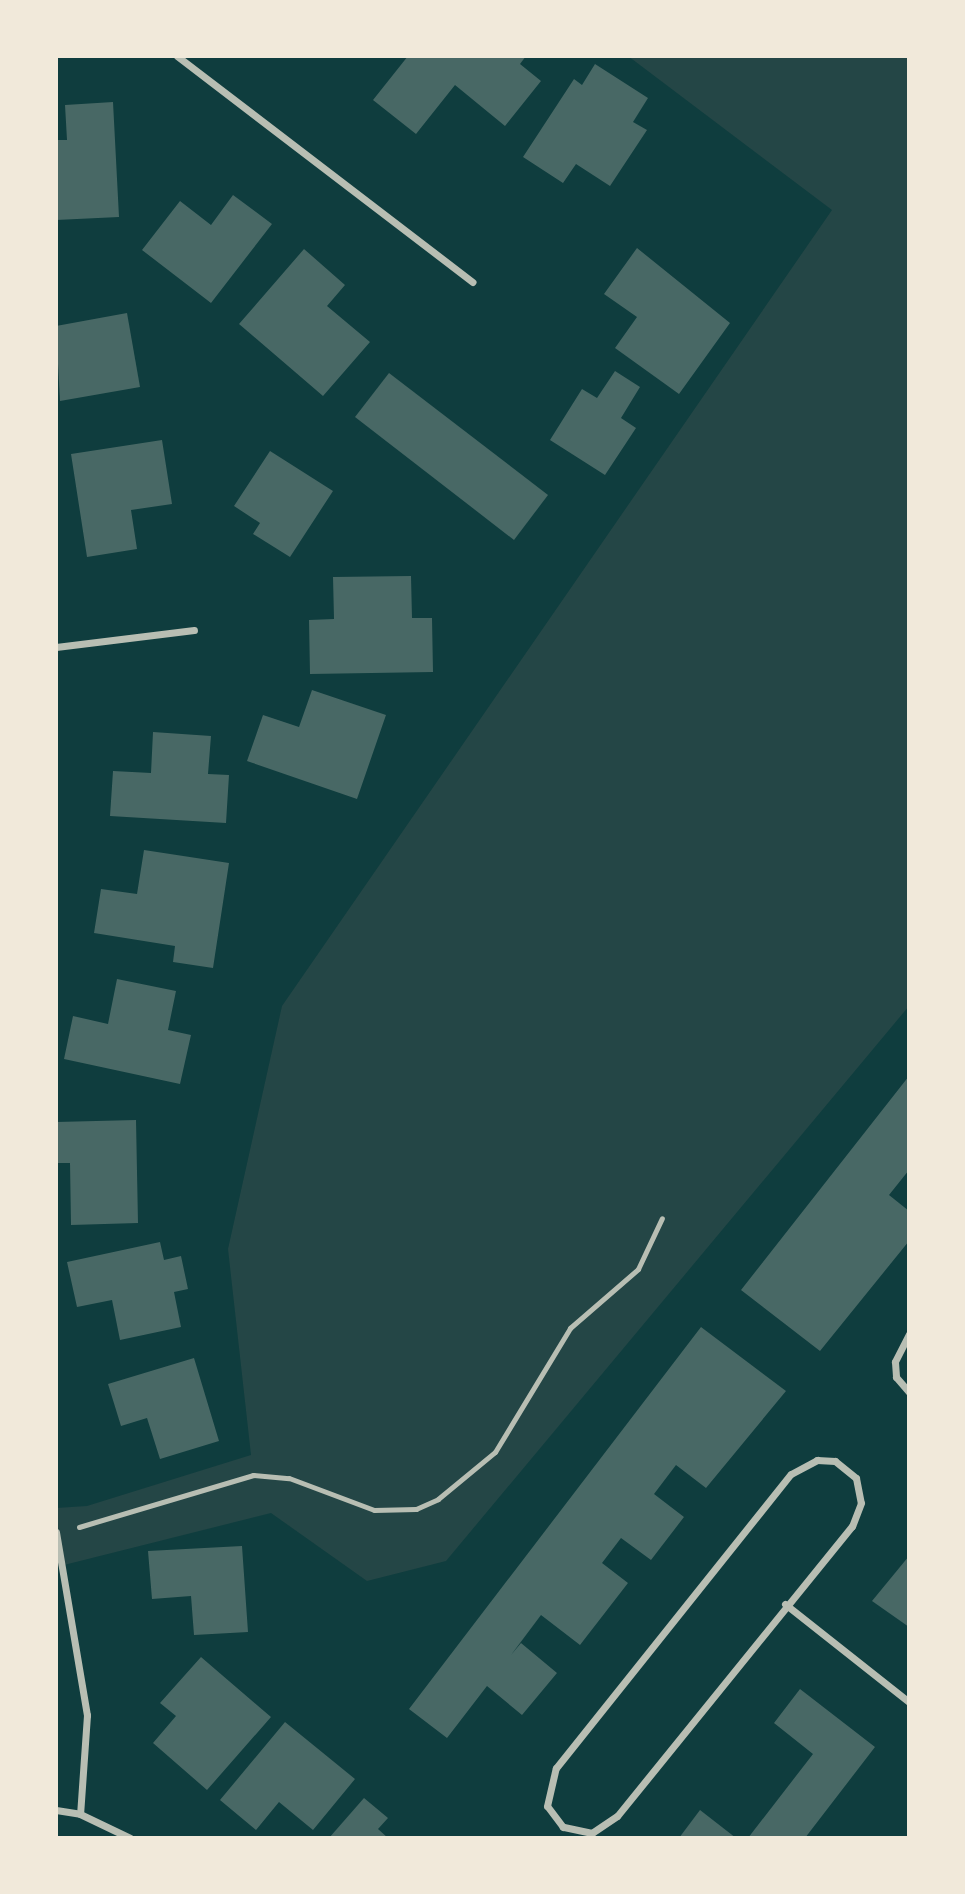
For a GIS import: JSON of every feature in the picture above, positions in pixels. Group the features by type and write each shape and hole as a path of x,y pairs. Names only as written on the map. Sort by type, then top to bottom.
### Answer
{"street":[{"path":"177,56 473,282"},
{"path":"56,647 194,630"},
{"path":"909,1334 895,1362 896,1377 909,1392"},
{"path":"817,1460 835,1461 856,1478 858,1515 785,1604 606,1827 577,1833 553,1818 545,1792 556,1768 791,1474 817,1460"},
{"path":"56,1532 88,1715 80,1814"},
{"path":"785,1604 909,1702"},
{"path":"56,1810 80,1814 130,1838"}],"lane":[{"path":"79,1527 253,1475 289,1478 374,1510 416,1509 438,1499 495,1452 570,1328 638,1269 662,1218"}],"shaded area":[{"path":"628,56 909,56 909,1006 446,1561 367,1581 271,1513 56,1567 56,1508 87,1506 251,1455 228,1249 282,1006 832,210"}],"building":[{"path":"408,56 526,56 520,64 541,81 505,126 455,85 416,134 373,100"},
{"path":"595,64 648,98 633,122 647,130 610,186 576,164 563,183 523,157 574,79 582,85"},
{"path":"113,102 119,217 56,220 56,140 67,140 65,105"},
{"path":"233,195 272,224 211,303 142,250 180,201 211,225"},
{"path":"637,248 730,323 679,394 615,348 637,317 604,294"},
{"path":"304,249 345,285 327,306 370,342 323,396 239,324"},
{"path":"127,313 140,387 60,401 56,326"},
{"path":"615,371 640,387 621,418 636,428 605,475 550,440 582,389 597,398"},
{"path":"389,373 548,495 514,540 355,417"},
{"path":"162,440 172,504 131,510 137,549 87,557 71,454"},
{"path":"270,451 333,491 290,557 253,534 260,523 234,506"},
{"path":"411,576 412,618 432,618 433,672 310,674 309,620 334,619 333,577"},
{"path":"312,690 386,715 357,799 247,761 263,715 299,727"},
{"path":"153,732 211,736 208,774 229,775 226,823 110,816 113,771 151,773"},
{"path":"144,850 229,863 213,968 173,962 175,946 94,933 101,889 137,894"},
{"path":"117,979 176,991 168,1030 191,1035 180,1084 64,1059 73,1016 108,1024"},
{"path":"909,1076 909,1170 889,1195 909,1211 909,1241 820,1351 741,1290"},
{"path":"136,1120 138,1223 71,1225 70,1163 57,1163 56,1122"},
{"path":"160,1242 164,1260 181,1256 188,1289 174,1292 181,1327 120,1340 112,1300 77,1307 67,1262"},
{"path":"701,1327 786,1391 706,1488 676,1465 654,1494 684,1517 651,1560 621,1538 602,1563 628,1583 580,1645 541,1615 511,1655 521,1643 557,1673 522,1715 487,1686 447,1738 409,1709"},
{"path":"194,1358 219,1441 160,1459 147,1418 121,1426 108,1384"},
{"path":"242,1546 248,1632 194,1635 191,1596 152,1599 148,1551"},
{"path":"909,1556 909,1627 872,1601"},
{"path":"201,1657 271,1717 207,1790 153,1743 176,1716 160,1703"},
{"path":"800,1689 875,1747 805,1838 748,1838 813,1754 774,1723"},
{"path":"285,1722 355,1779 313,1830 279,1802 256,1830 220,1800"},
{"path":"364,1798 388,1818 378,1829 388,1838 329,1838"},
{"path":"700,1810 736,1838 679,1838"}]}
